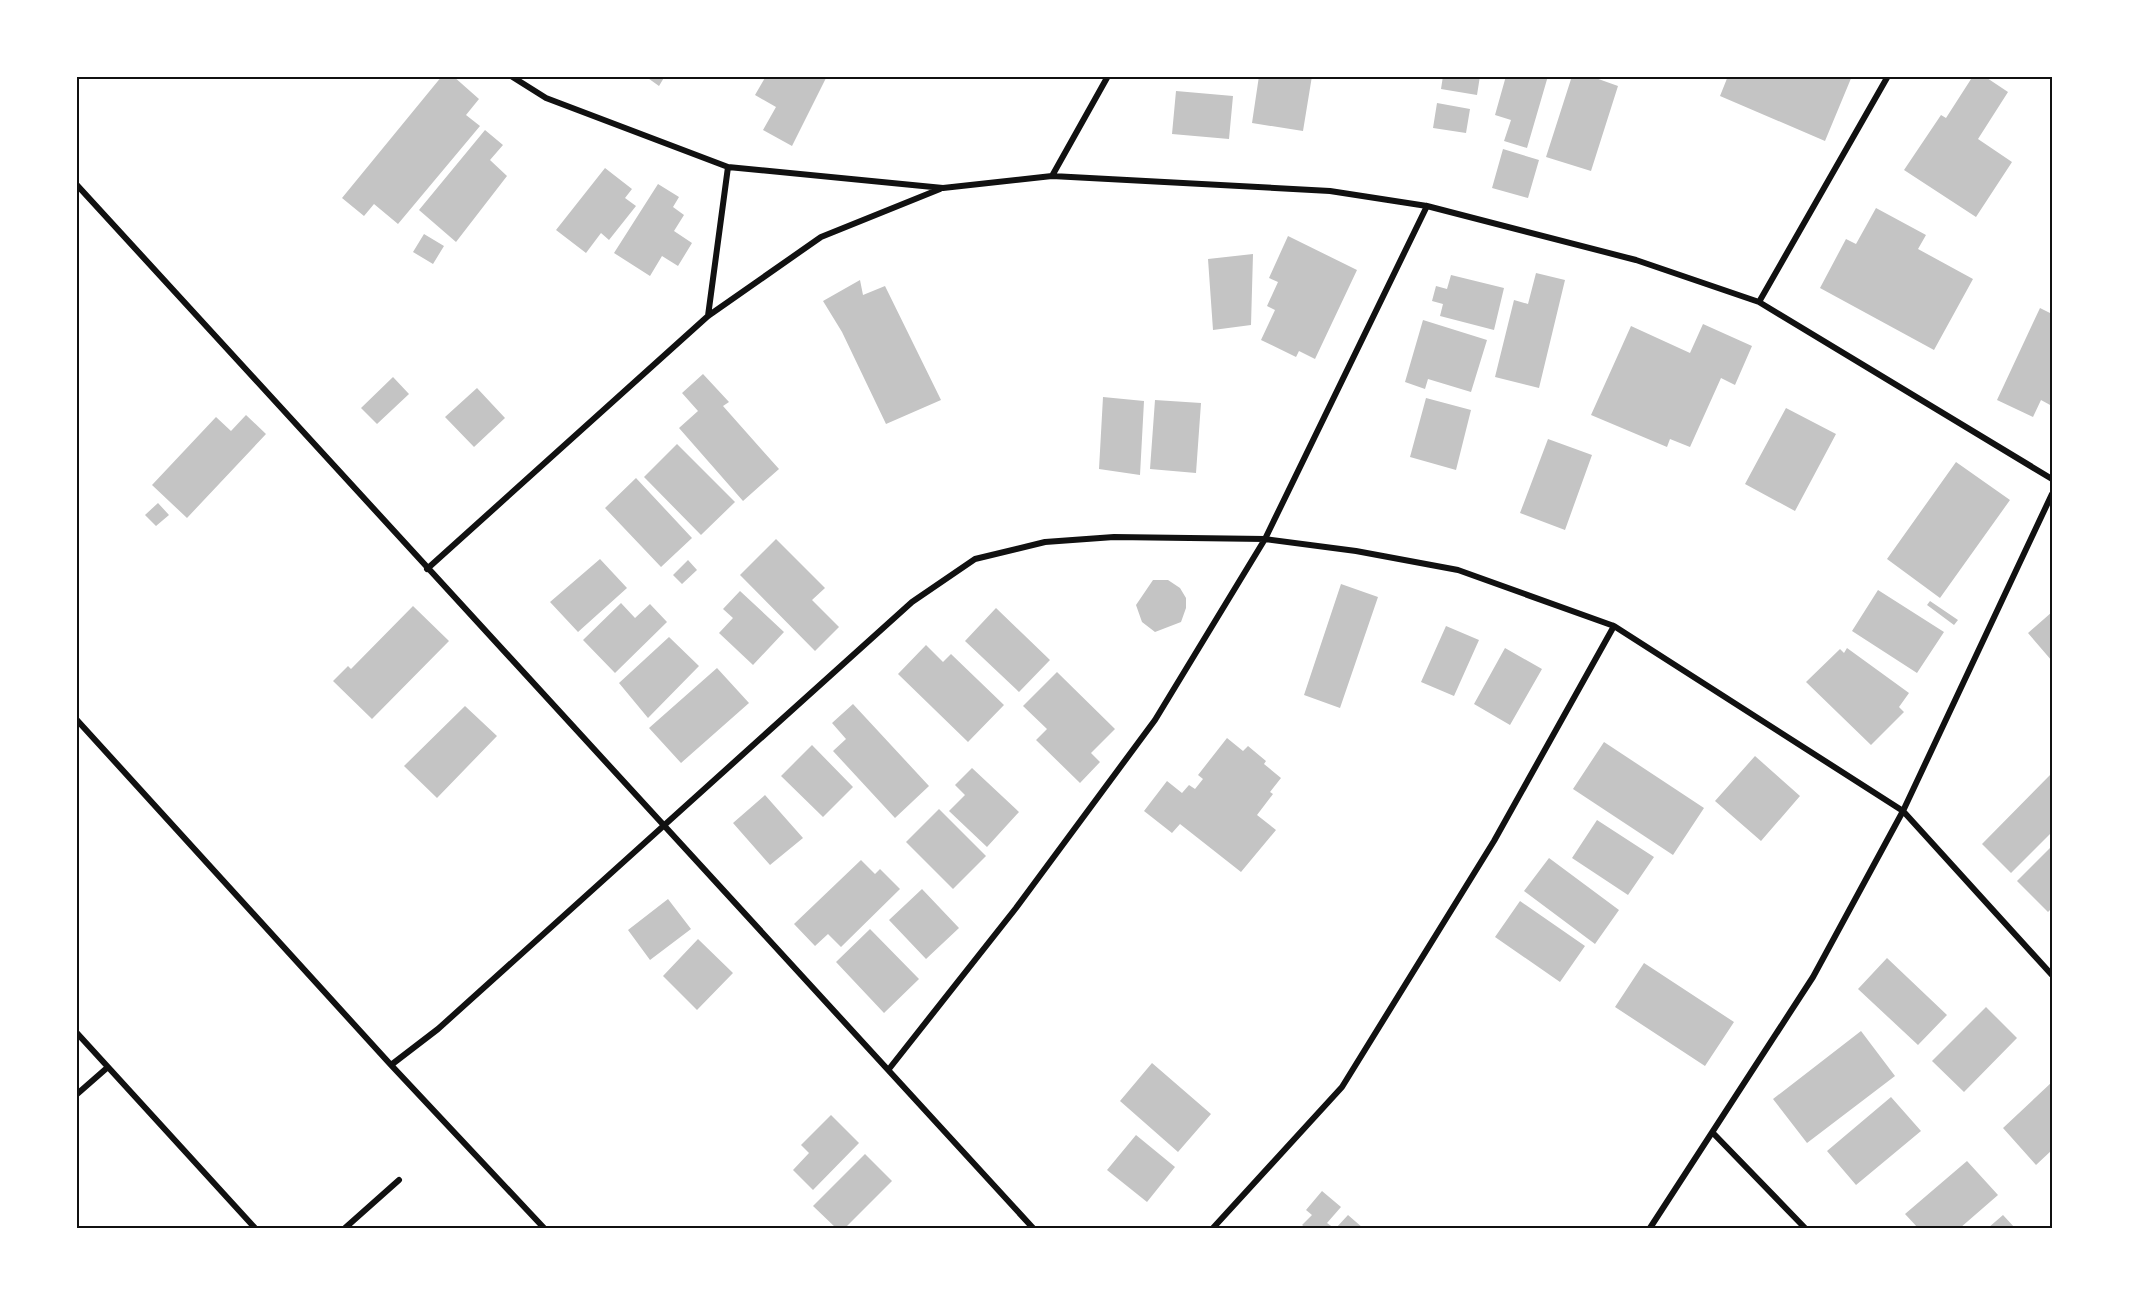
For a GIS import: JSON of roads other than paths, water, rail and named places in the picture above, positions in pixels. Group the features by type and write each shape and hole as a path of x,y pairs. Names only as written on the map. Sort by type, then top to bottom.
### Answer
{"street":[{"path":"511,76 546,98 728,167 943,188 1052,176 1330,191 1427,207 1636,260 1758,302 2052,479"},
{"path":"1052,176 1108,76"},
{"path":"1758,302 1888,76"},
{"path":"708,316 728,167"},
{"path":"76,184 1033,1228"},
{"path":"427,569 708,316 820,237 943,188"},
{"path":"889,1069 1016,908 1155,720 1265,539 1427,207"},
{"path":"1650,1228 1814,977 1903,811 2052,494"},
{"path":"391,1065 438,1029 912,602 975,559 1045,542 1114,537 1265,539 1356,551 1458,570 1614,626 1903,811 2052,975"},
{"path":"1213,1228 1342,1087 1494,841 1614,626"},
{"path":"76,719 391,1065 544,1228"},
{"path":"76,1032 255,1228"},
{"path":"76,1095 108,1067"},
{"path":"1713,1133 1805,1228"},
{"path":"345,1228 399,1180"}]}
